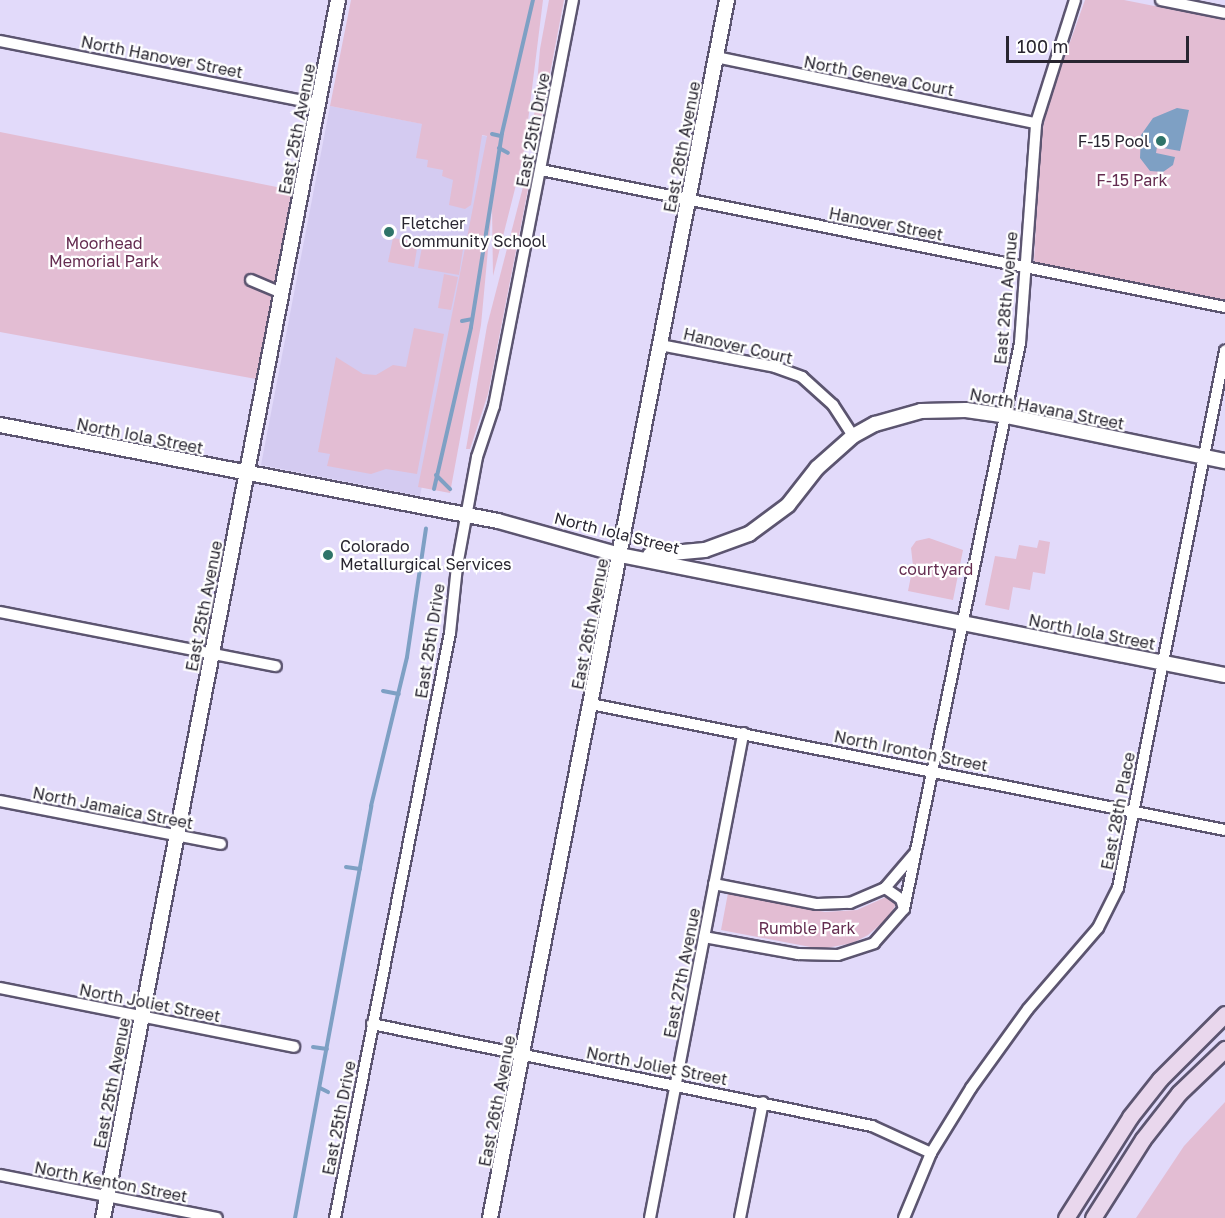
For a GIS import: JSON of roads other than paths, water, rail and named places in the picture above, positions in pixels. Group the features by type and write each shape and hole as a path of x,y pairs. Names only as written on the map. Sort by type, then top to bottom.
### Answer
{"main road":[{"path":"1066,1218 1137,1107 1167,1071 1225,1014"},
{"path":"1093,1218 1143,1139 1179,1093 1225,1049"}],"street":[{"name":"East 25th Avenue","path":"103,1218 338,0"},
{"name":"East 25th Drive","path":"336,1218 450,633 466,515 477,457 494,406 573,0"},
{"name":"East 26th Avenue","path":"490,1218 621,555 727,0"},
{"name":"East 28th Avenue","path":"904,909 935,770 1020,343 1036,123 1075,0"},
{"path":"1161,0 1225,13"},
{"name":"North Hanover Street","path":"0,41 318,104"},
{"name":"North Geneva Court","path":"716,57 1036,123"},
{"name":"Hanover Street","path":"541,170 1225,307"},
{"path":"251,280 282,293"},
{"name":"Hanover Court","path":"660,345 775,367 802,377 833,405 854,436"},
{"name":"East 28th Place","path":"904,1218 932,1153 971,1088 1028,1009 1098,928 1118,888 1225,351"},
{"name":"North Havana Street","path":"621,555 705,550 749,534 788,505 817,468 854,436 883,422 921,411 966,410 1007,416 1225,461"},
{"name":"North Iola Street","path":"0,425 466,515 545,532 621,555 1225,675"},
{"path":"0,612 276,666"},
{"name":"North Ironton Street","path":"591,704 935,770 1225,830"},
{"name":"East 27th Avenue","path":"650,1218 743,733"},
{"name":"North Jamaica Street","path":"0,801 221,844"},
{"name":"East 28th Avenue","path":"885,888 919,848"},
{"path":"704,936 798,954 838,955 874,943 904,909 901,899 885,888 868,898 834,905 714,884"},
{"name":"North Joliet Street","path":"0,988 294,1047"},
{"name":"North Joliet Street","path":"372,1024 872,1126 932,1153"},
{"path":"740,1218 763,1102"},
{"name":"North Kenton Street","path":"0,1175 217,1218"}],"water":[{"name":"F-15 Pool","path":"1177,108 1189,110 1180,151 1157,147 1156,153 1175,157 1173,165 1163,172 1150,171 1140,158 1141,135 1153,118"}],"waterway":[{"path":"434,489 471,327 502,133 533,0"},
{"path":"492,134 501,136"},
{"path":"499,148 508,153"},
{"path":"462,321 472,319"},
{"path":"436,475 450,489"},
{"path":"295,1218 371,806 407,657 426,528"},
{"path":"383,691 399,694"},
{"path":"346,867 360,869"},
{"path":"313,1047 327,1049"},
{"path":"320,1088 328,1092"}],"place":[{"name":"F-15 Pool","path":"1161,141"},
{"name":"Fletcher Community School","path":"389,232"},
{"name":"Colorado Metallurgical Services","path":"328,555"}],"park label":[{"name":"F-15 Park","path":"1132,180"},
{"name":"Moorhead Memorial Park","path":"104,252"},
{"name":"courtyard","path":"936,569"},
{"name":"Rumble Park","path":"807,928"}]}
